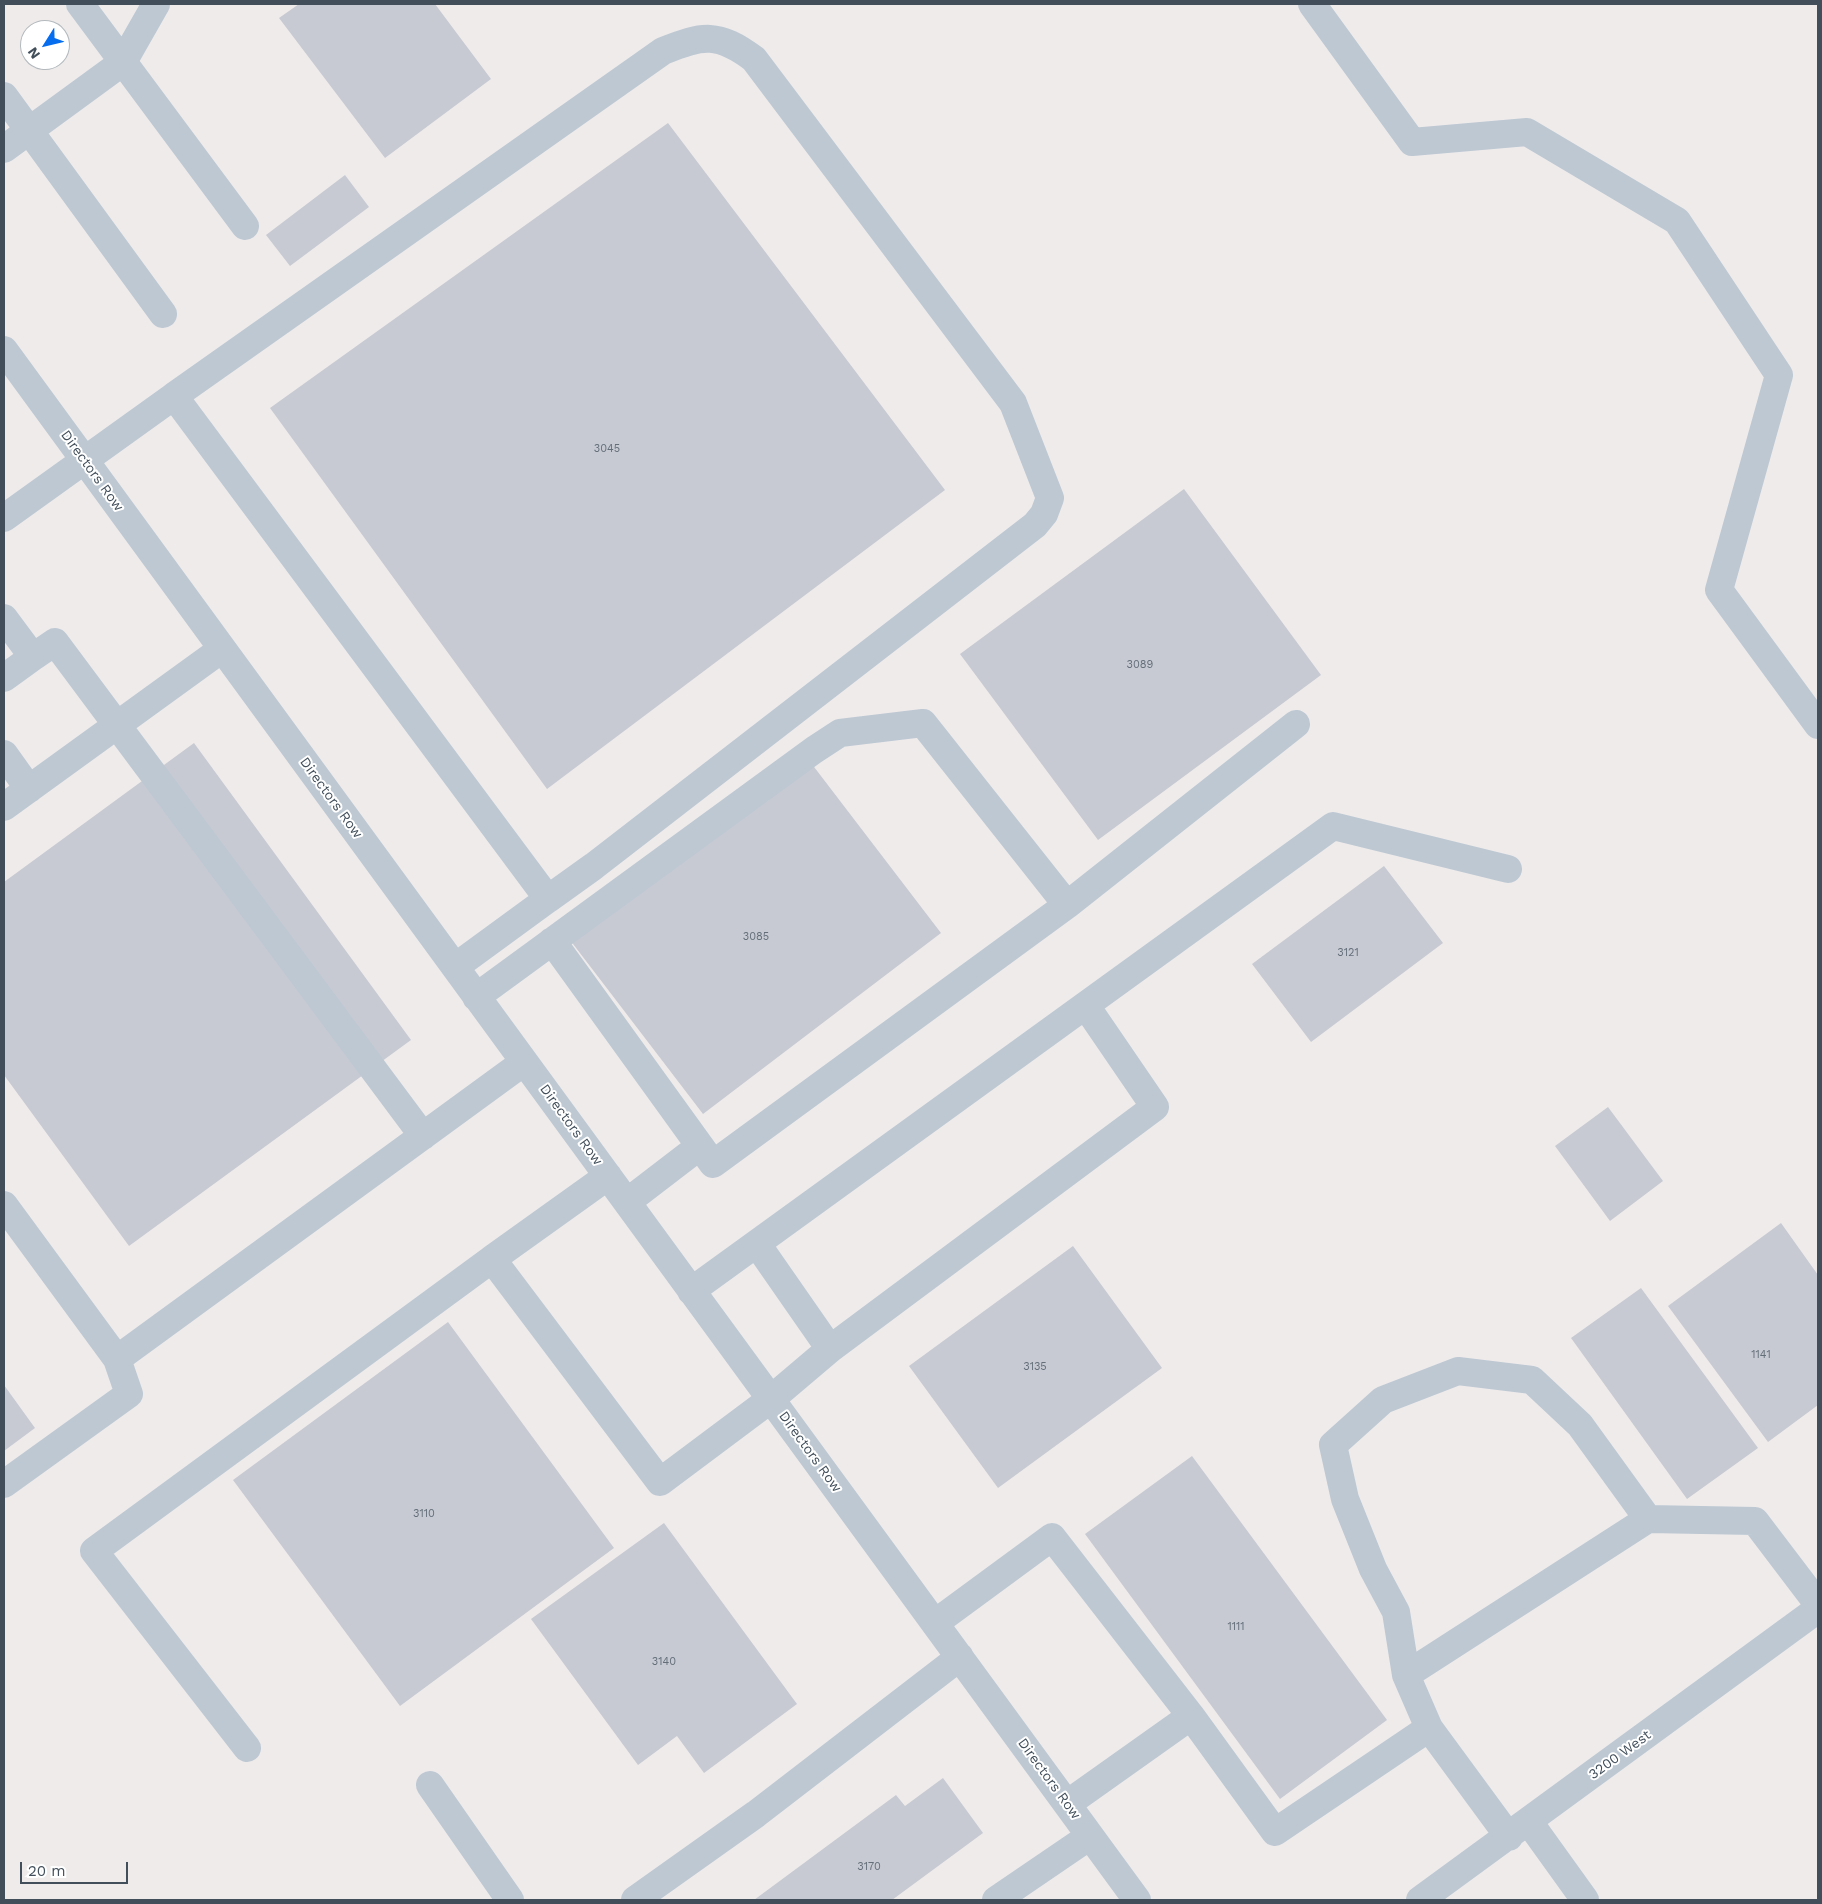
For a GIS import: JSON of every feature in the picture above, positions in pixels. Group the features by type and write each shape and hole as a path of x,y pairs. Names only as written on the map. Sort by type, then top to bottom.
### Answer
{"street":[{"path":"80,4 245,226"},
{"path":"4,149 123,62 156,4"},
{"path":"1312,4 1412,142 1527,132 1677,221 1779,375 1719,590 1818,725"},
{"path":"4,518 664,51 692,40 713,38 738,46 754,59 1013,403 1050,498 1044,514 1035,524 618,848 455,967"},
{"path":"4,96 163,314"},
{"name":"Directors Row","path":"4,350 1137,1900"},
{"path":"174,396 548,899"},
{"path":"4,618 33,657"},
{"path":"4,678 55,642 423,1136"},
{"path":"4,806 222,649"},
{"path":"476,997 840,732 923,723 1067,905"},
{"path":"552,941 713,1164 1067,905 1296,724"},
{"path":"4,754 29,788"},
{"path":"692,1291 1333,826 1508,869"},
{"path":"492,1259 660,1482 771,1399 830,1348 1155,1107 1086,1006"},
{"path":"117,1359 524,1062"},
{"path":"627,1202 700,1146"},
{"path":"247,1748 94,1551 608,1176"},
{"path":"4,1484 129,1394 117,1359 7,1216"},
{"path":"757,1244 830,1348"},
{"path":"1585,1900 1429,1728 1406,1675 1396,1612 1374,1569 1345,1499 1333,1445 1382,1400 1458,1371 1532,1380 1580,1425 1648,1519"},
{"path":"1406,1675 1648,1519 1755,1521 1818,1604"},
{"path":"935,1623 1052,1537 1191,1716 1275,1832 1429,1728"},
{"name":"3200 West","path":"1420,1900 1818,1609"},
{"path":"635,1900 756,1814 960,1657"},
{"path":"1067,1804 1191,1716"},
{"path":"430,1785 510,1900"},
{"path":"996,1900 1090,1836"}],"building":[{"path":"299,4 435,4 491,79 385,158 279,18"},
{"path":"668,123 945,490 547,789 270,408"},
{"path":"345,175 369,207 290,266 266,235"},
{"path":"1184,489 1321,675 1098,840 960,654"},
{"path":"194,743 411,1040 129,1246 4,1075 4,882"},
{"path":"808,759 941,933 703,1114 570,940"},
{"path":"1384,866 1443,943 1311,1042 1252,964"},
{"path":"1608,1107 1663,1181 1610,1221 1555,1146"},
{"path":"1781,1223 1818,1275 1818,1405 1768,1442 1668,1306"},
{"path":"1073,1246 1162,1368 998,1488 909,1366"},
{"path":"1641,1288 1758,1448 1687,1499 1571,1338"},
{"path":"448,1322 614,1548 400,1706 233,1480"},
{"path":"4,1385 35,1428 4,1451"},
{"path":"1192,1456 1387,1720 1280,1799 1085,1534"},
{"path":"664,1523 797,1704 704,1773 677,1736 638,1765 531,1619"},
{"path":"943,1778 983,1833 892,1900 754,1900 896,1795 905,1806"}]}
